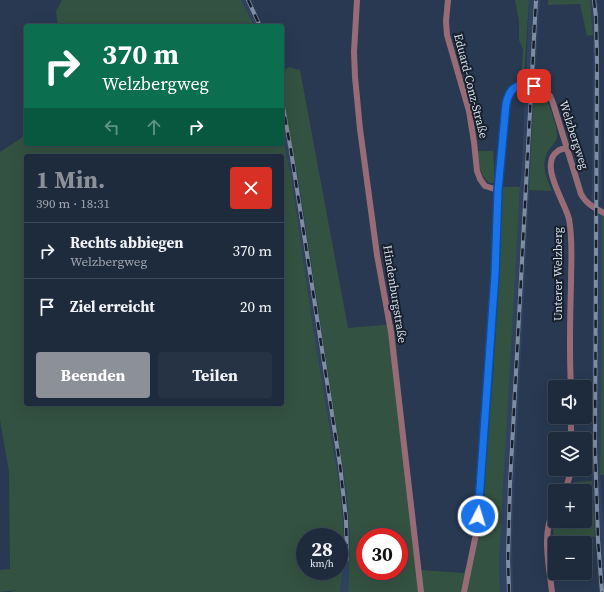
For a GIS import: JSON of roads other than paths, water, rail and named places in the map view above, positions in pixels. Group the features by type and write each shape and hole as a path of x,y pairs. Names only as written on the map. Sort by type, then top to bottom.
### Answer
{"street":[{"name":"Hindenburgstraße","path":"357,0 354,52 360,129 377,255 391,332 421,592"},
{"name":"Eduard-Conz-Straße","path":"448,0 446,21 447,35 469,112 477,171 485,186 498,190"},
{"name":"Welzbergweg","path":"464,592 477,529 495,275 498,190 506,104 508,95 513,88 520,86 534,86 544,89 547,92 553,103 584,200 604,213"},
{"name":"Unterer Welzberg","path":"567,148 557,151 552,158 550,166 569,218 571,240 569,335 570,380"},
{"path":"548,528 548,551 552,592"}],"railway":[{"path":"248,0 259,24"},
{"path":"509,592 508,559 510,484 536,0"},
{"path":"594,0 597,62 595,448 598,540 602,592"},
{"path":"284,112 340,465 346,528"}]}
